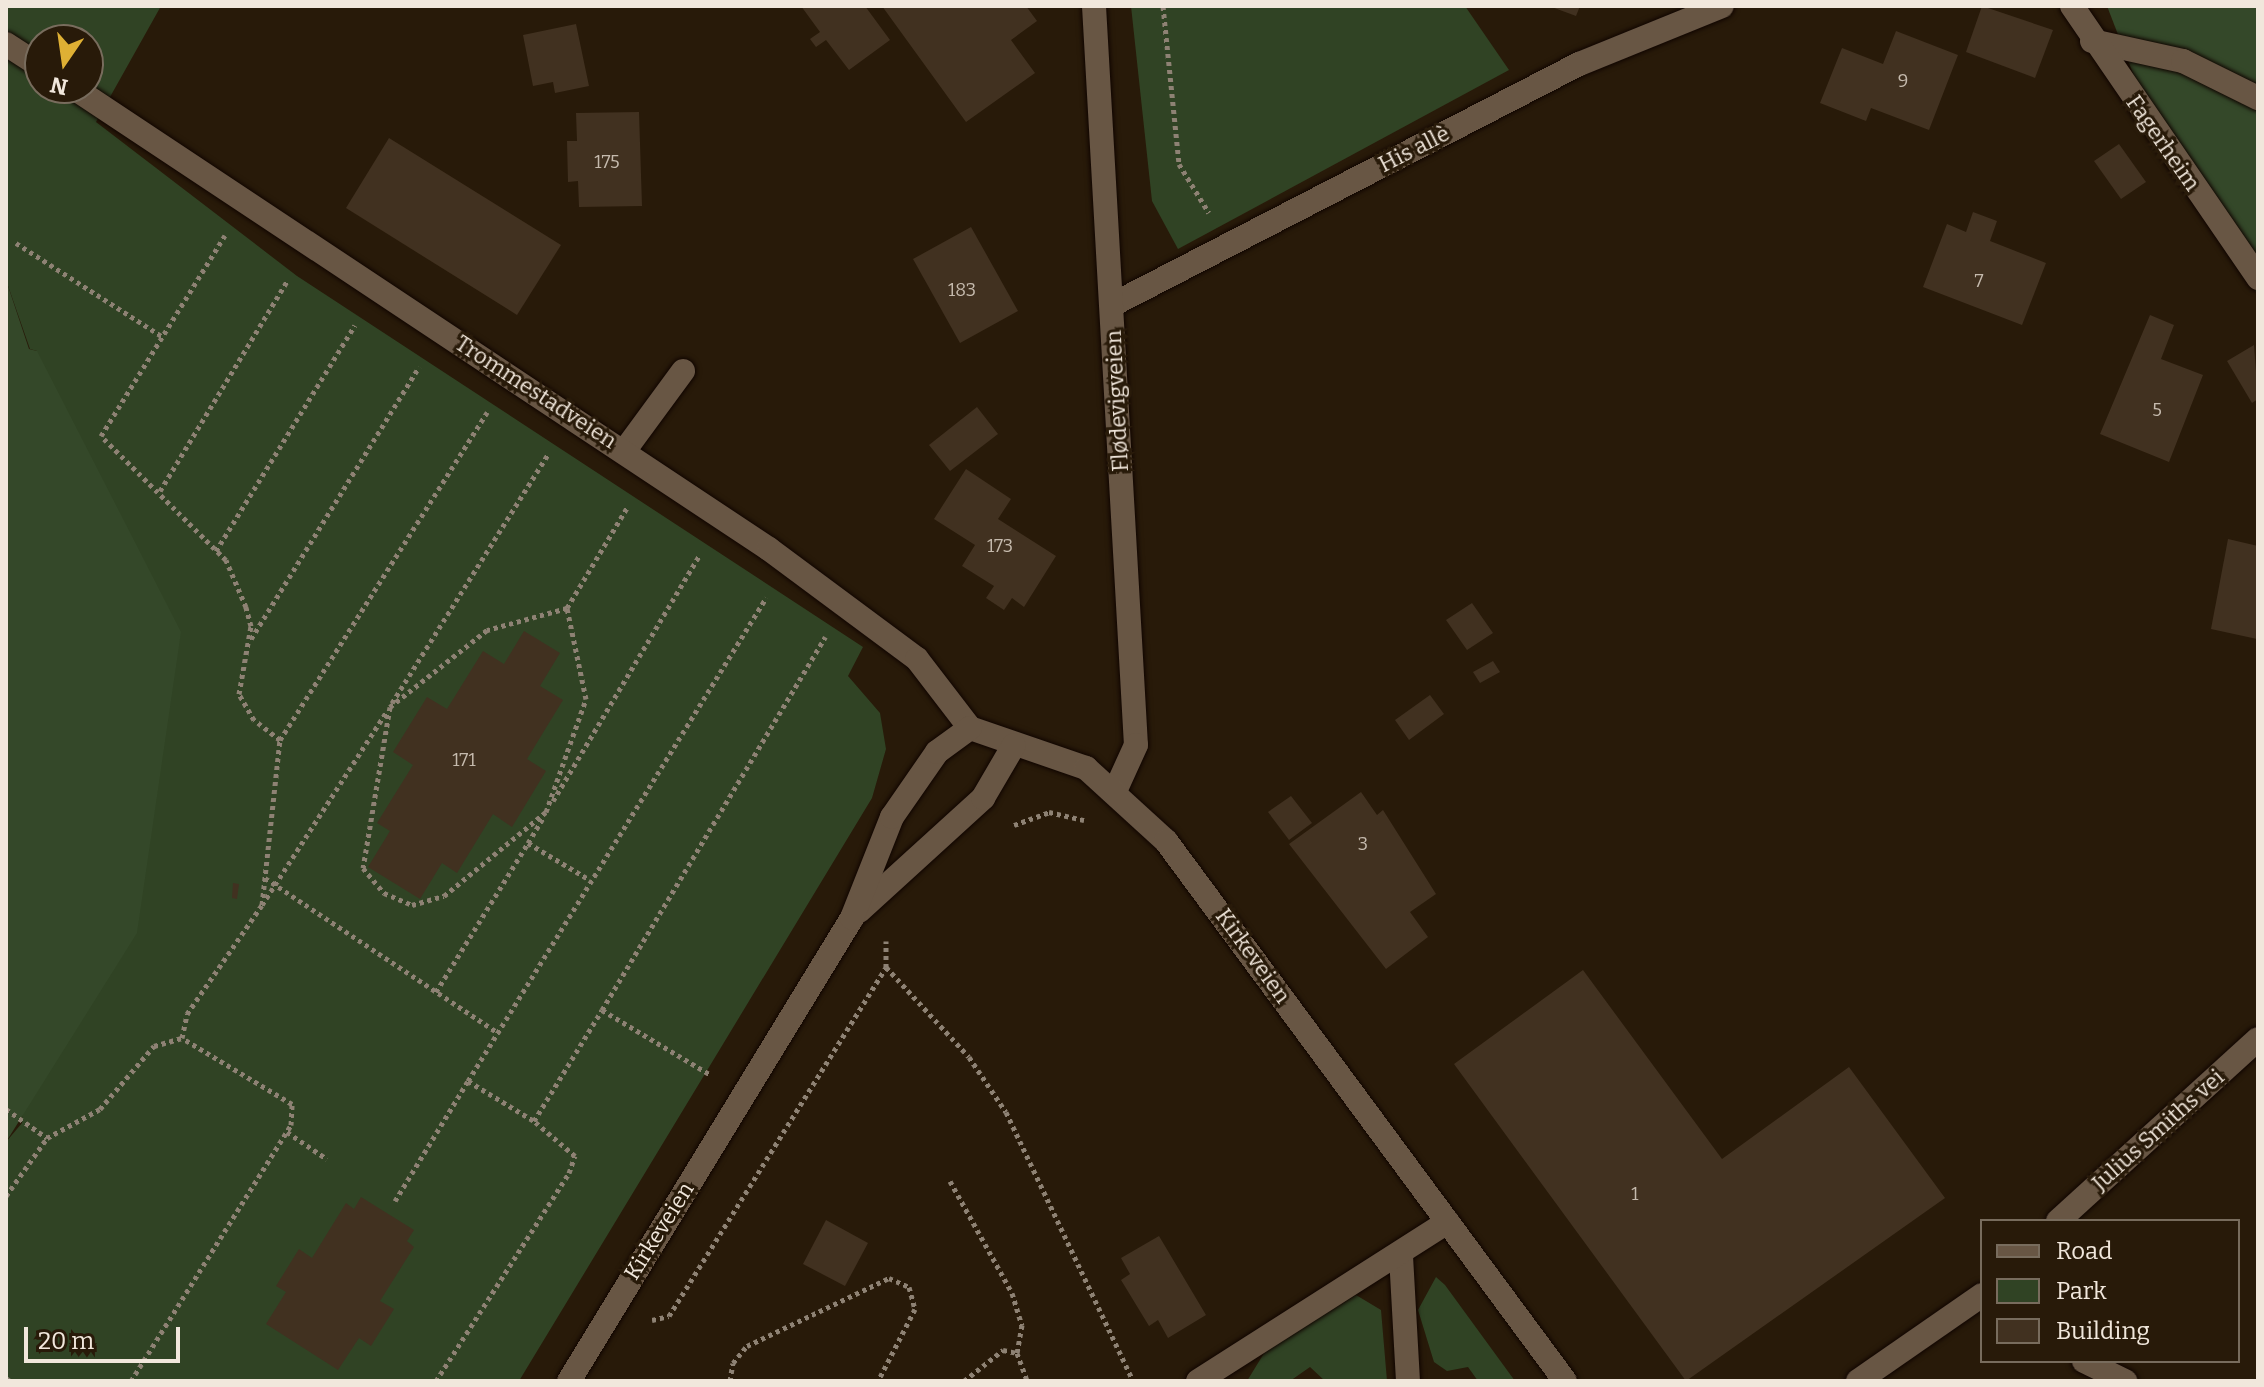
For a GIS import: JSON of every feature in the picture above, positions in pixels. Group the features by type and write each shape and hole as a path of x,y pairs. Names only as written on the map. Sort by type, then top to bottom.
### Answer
{"main road":[{"name":"His allè","path":"1112,305 1579,64 1722,6"},
{"name":"Fagerheim","path":"2072,6 2092,41 2258,278"},
{"name":"Flødevigveien","path":"1091,10 1112,305 1136,745 1115,791"},
{"path":"2092,41 2183,61 2258,98"},
{"path":"6,44 24,56"},
{"name":"Trommestadveien","path":"99,104 625,450 917,659 970,728"},
{"path":"625,450 683,371"},
{"name":"Kirkeveien","path":"569,1381 852,918 892,817 937,752 970,728 1086,768 1115,791 1166,841 1565,1381"},
{"name":"Kirkeveien","path":"852,918 983,798 1014,745"},
{"name":"Julius Smiths vei","path":"2060,1219 2258,1039"},
{"path":"1198,1381 1401,1256 1448,1222"},
{"path":"1401,1256 1408,1381"},
{"path":"1858,1381 1978,1305"},
{"path":"2088,1363 2125,1381"}],"path":[{"path":"1163,6 1179,164 1228,245"},
{"path":"248,201 101,436 216,551 246,607 249,643 239,694 254,720 280,740"},
{"path":"16,243 163,337"},
{"path":"159,491 288,280"},
{"path":"216,551 355,325"},
{"path":"249,643 419,367"},
{"path":"262,905 280,740 487,412"},
{"path":"182,1038 187,1014 276,885 549,453"},
{"path":"567,608 487,630 390,707 363,868 384,893 412,905 444,896 546,812 586,699 567,608 628,506"},
{"path":"436,992 700,554"},
{"path":"395,1201 763,596 776,604"},
{"path":"814,627 836,641"},
{"path":"534,1121 826,635"},
{"path":"1010,827 1049,812 1100,824"},
{"path":"528,843 590,880"},
{"path":"265,878 497,1032"},
{"path":"638,1323 669,1316 886,967 887,931"},
{"path":"886,967 969,1057 1006,1112 1133,1381"},
{"path":"602,1010 742,1098"},
{"path":"6,1196 47,1138 100,1109 154,1046 182,1038 292,1104 287,1132 131,1381"},
{"path":"436,1381 569,1173 575,1156 534,1121 468,1081"},
{"path":"6,1109 47,1138"},
{"path":"287,1132 327,1159"},
{"path":"950,1181 1012,1293 1022,1325 1017,1353 1027,1381"},
{"path":"730,1381 733,1363 747,1346 889,1278 909,1287 915,1309 878,1381"},
{"path":"964,1381 1003,1350 1017,1353"}],"green space":[{"path":"6,6 161,6 96,122 297,276 863,647 848,676 880,713 886,749 872,798 519,1381 6,1381 6,1142 22,1123 37,351 30,349 6,280"},
{"path":"1131,6 1465,6 1509,70 1178,249 1152,201"},
{"path":"2107,6 2258,6 2258,295 2161,146"},
{"path":"6,280 29,349 37,351 181,632 137,933 6,1142"},
{"path":"1436,1277 1515,1381 1478,1381 1468,1367 1447,1371 1434,1362 1418,1310"},
{"path":"1356,1295 1381,1310 1387,1381 1325,1381 1310,1367 1290,1381 1247,1381 1266,1350"}],"building":[{"path":"801,6 865,6 890,40 849,70 826,40 816,47 810,39 820,32"},
{"path":"882,6 1026,6 1037,21 1011,40 1035,73 966,122"},
{"path":"1549,6 1580,6 1576,16"},
{"path":"1982,6 2053,30 2035,78 1966,52"},
{"path":"576,24 589,86 555,93 553,82 533,86 523,35"},
{"path":"1896,31 1958,55 1929,130 1871,108 1866,121 1820,103 1842,48 1883,64"},
{"path":"639,112 642,206 579,207 578,181 568,182 567,141 577,141 576,113"},
{"path":"389,138 561,245 517,315 346,208"},
{"path":"2119,144 2146,182 2121,199 2094,161"},
{"path":"1973,212 1997,221 1990,241 2046,263 2022,325 1923,287 1947,224 1966,232"},
{"path":"971,227 1018,311 960,343 913,259"},
{"path":"2150,315 2174,325 2161,359 2203,375 2169,462 2100,434"},
{"path":"2254,345 2258,399 2252,403 2227,361"},
{"path":"977,407 998,434 950,471 929,445"},
{"path":"966,469 1011,499 998,519 1056,556 1024,607 1012,598 1004,610 986,598 994,586 962,566 975,545 934,519"},
{"path":"2228,539 2258,546 2257,639 2211,629"},
{"path":"1472,603 1493,633 1467,650 1446,620"},
{"path":"524,631 560,653 540,686 563,700 527,759 546,771 512,827 493,814 457,873 442,863 420,899 368,867 390,831 377,823 413,765 393,752 427,697 447,709 483,651 504,664"},
{"path":"1493,661 1500,672 1480,683 1473,672"},
{"path":"1430,695 1444,714 1409,740 1395,720"},
{"path":"1361,792 1377,815 1383,810 1436,894 1410,912 1428,937 1386,969 1289,844"},
{"path":"1291,796 1312,823 1289,840 1268,812"},
{"path":"233,883 239,884 237,899 232,898"},
{"path":"1583,970 1722,1159 1849,1067 1945,1198 1686,1381 1454,1064"},
{"path":"361,1197 414,1230 407,1241 414,1247 380,1301 394,1309 371,1346 359,1338 338,1370 266,1324 286,1292 276,1286 299,1249 312,1258 346,1203 354,1209"},
{"path":"826,1220 868,1243 845,1286 803,1264"},
{"path":"1159,1236 1206,1315 1168,1338 1158,1320 1149,1326 1121,1280 1130,1274 1121,1258"}]}
